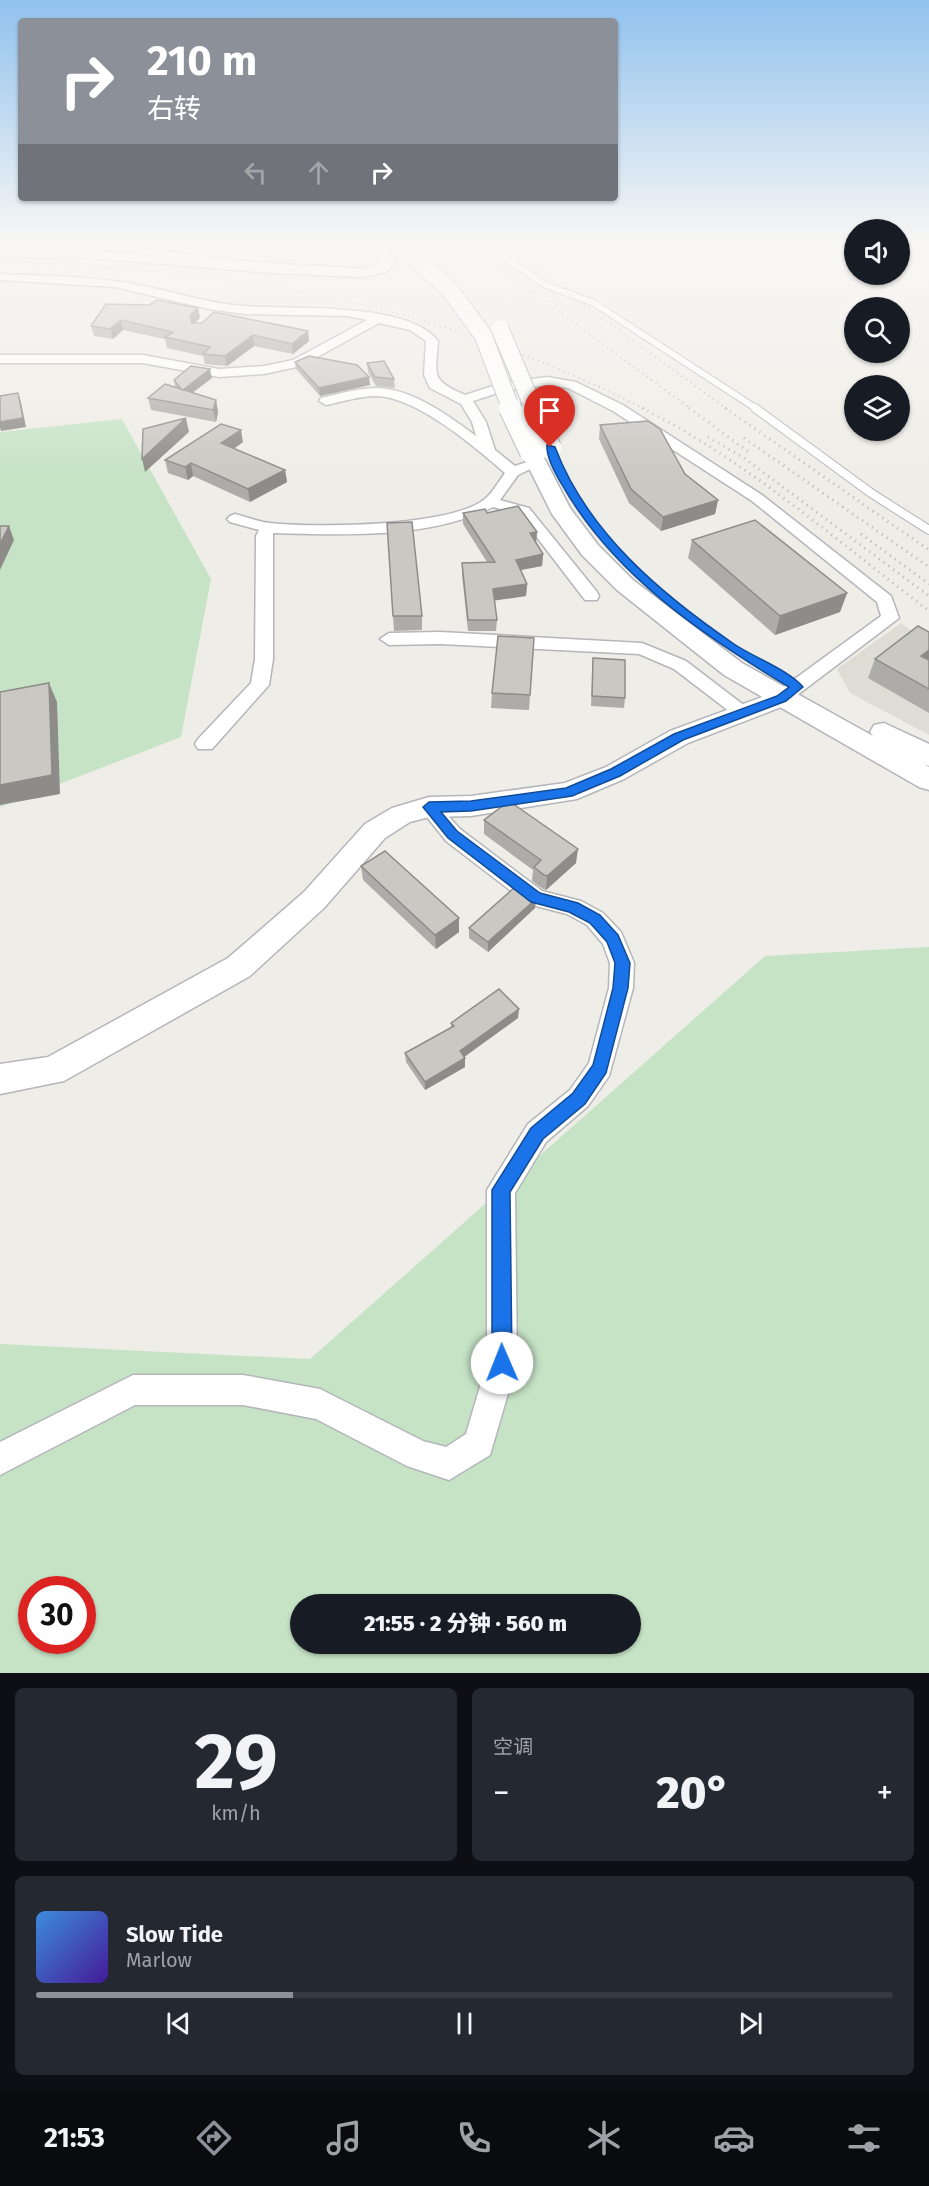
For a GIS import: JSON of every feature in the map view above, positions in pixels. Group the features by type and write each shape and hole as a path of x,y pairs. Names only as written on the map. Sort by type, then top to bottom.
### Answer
{"main road":[{"path":"473,321 483,335 505,396 539,454"},
{"path":"494,321 560,509 590,550 625,585 733,669 929,756"},
{"path":"789,693 929,780"}],"street":[{"path":"0,358 142,359 219,373 264,370 297,363 373,321"},
{"path":"387,321 414,327 429,337 433,345 430,354 430,375 437,388 464,400 479,422 488,451"},
{"path":"0,369 85,359"},
{"path":"0,1079 53,1071 239,967 314,900 375,831 401,815 429,807 471,806 568,792 615,773 679,737 745,713 789,693 890,618 885,600 757,498 618,408 571,385 547,381 502,387 464,400"},
{"path":"326,401 378,392 402,397 453,426 513,472"},
{"path":"235,519 268,528 343,530 412,524 467,514 491,502 513,472 539,454"},
{"path":"491,502 524,511 591,596"},
{"path":"205,744 260,685 264,659 264,536 268,528"},
{"path":"389,639 440,638 642,649 680,665 745,713"},
{"path":"0,1460 133,1390 243,1390 320,1404 418,1455 449,1464 479,1444 502,1363 501,1190 537,1133 579,1098 600,1068 621,988 622,963 613,939 595,919 573,907 536,898 453,835 429,807"}],"lane":[{"path":"623,321 722,384 871,493 929,530"}],"shaded area":[{"path":"901,623 929,644 929,735 850,693 837,669"}],"green space":[{"path":"122,419 211,579 181,737 0,807 0,432"},
{"path":"929,947 929,1673 0,1673 0,1344 310,1359 765,956"}],"building":[{"path":"94,321 120,321 110,329 91,326"},
{"path":"126,321 202,323 204,321 259,321 308,331 292,344 253,335 225,356 203,354 210,347 165,337 173,332"},
{"path":"309,356 357,365 369,377 319,388 295,362"},
{"path":"384,361 394,379 375,377 367,363"},
{"path":"191,366 210,369 183,390 174,380"},
{"path":"165,384 216,400 213,410 148,398"},
{"path":"18,393 23,418 0,422 0,396"},
{"path":"186,418 142,459 143,429"},
{"path":"648,421 660,429 685,474 718,500 663,517 631,489 600,425"},
{"path":"221,424 241,430 221,443 285,470 248,489 191,463 185,467 165,460"},
{"path":"518,506 537,532 530,533 543,554 516,560 527,584 493,589 497,620 468,620 462,563 495,562 463,513 485,509 487,513"},
{"path":"755,520 847,593 780,616 692,540"},
{"path":"412,522 422,616 393,616 387,523"},
{"path":"0,526 9,526 0,544"},
{"path":"918,626 929,632 929,650 921,656 929,660 929,689 875,659"},
{"path":"498,636 534,638 530,695 492,693"},
{"path":"593,658 625,660 625,698 592,696"},
{"path":"49,683 52,775 0,785 0,692"},
{"path":"509,801 578,849 547,876 534,867 541,860 484,820"},
{"path":"385,851 459,918 435,935 361,866"},
{"path":"515,887 536,899 488,942 469,928"},
{"path":"499,989 519,1009 460,1051 465,1058 425,1082 405,1053 454,1026 451,1023"}],"railway":[{"path":"423,321 488,342 566,372 645,409"},
{"path":"571,321 691,409"},
{"path":"606,321 727,409"},
{"path":"642,408 681,429 754,477 929,611"},
{"path":"689,408 750,453"},
{"path":"725,408 929,550"},
{"path":"708,437 744,458 929,596"},
{"path":"744,438 929,567"},
{"path":"861,534 929,584"}],"route":[{"path":"502,1363 501,1190 537,1133 579,1098 600,1068 621,988 622,963 613,939 595,919 562,903 536,898 453,835 429,807 471,806 568,792 615,773 679,737 781,698 797,687 731,647 674,606 625,560 606,541 577,503 566,485 550,447"}]}
